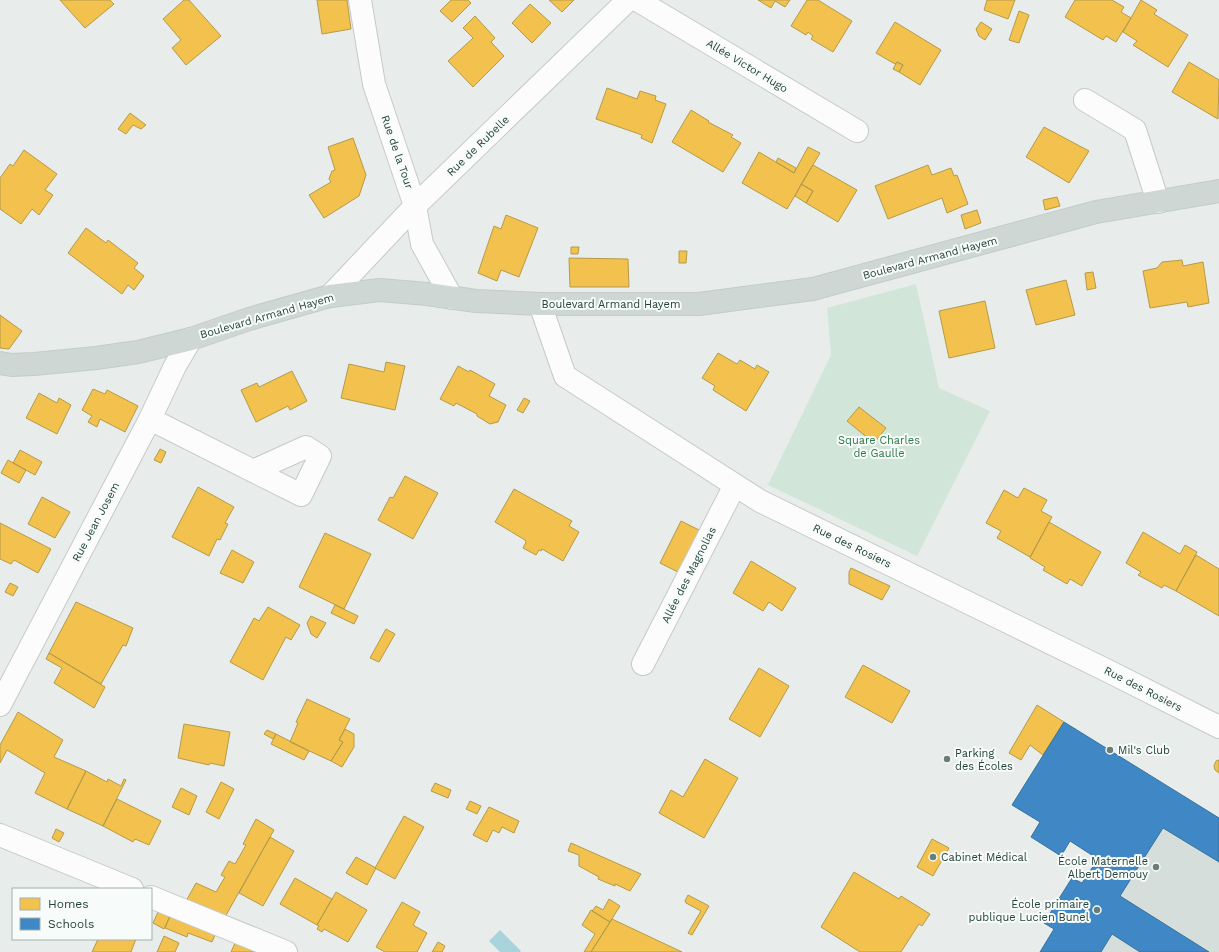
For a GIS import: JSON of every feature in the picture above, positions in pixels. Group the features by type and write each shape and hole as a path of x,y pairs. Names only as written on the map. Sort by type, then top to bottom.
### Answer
{"main road":[{"name":"Boulevard Armand Hayem","path":"0,363 12,365 34,364 138,352 191,339 330,296 380,290 421,293 452,298 540,304 699,304 814,289 1096,212 1219,191"}],"street":[{"name":"Rue de la Tour","path":"360,0 374,84 415,206 422,244 452,298"},
{"name":"Rue de Rubelle","path":"330,296 415,206 628,0"},
{"name":"Allée Victor Hugo","path":"637,0 858,131"},
{"path":"1085,100 1135,130 1158,202"},
{"name":"Rue des Rosiers","path":"540,304 565,376 760,501 1219,727"},
{"name":"Rue Jean Josem","path":"0,705 150,419 174,366 191,339"},
{"path":"150,419 254,471"},
{"name":"Allée des Magnolias","path":"643,664 735,485"},
{"path":"0,835 130,888"},
{"path":"152,897 286,952"}],"shaded area":[{"name":"École Maternelle Albert Demouy","path":"1151,776 1219,818 1219,952 1040,952 1054,929 1044,923 1060,897 1072,878 1082,883"}],"green space":[{"name":"Square Charles de Gaulle","path":"916,284 939,388 990,411 917,556 768,485 831,355 827,308"}],"water":[{"path":"500,930 521,951 520,952 500,952 489,941"}],"building: Homes":[{"path":"60,0 110,0 114,4 85,28"},
{"path":"184,0 189,0 221,36 186,65 172,48 181,40 163,19"},
{"path":"317,0 347,0 351,29 322,34"},
{"path":"451,0 468,0 471,3 452,22 440,11"},
{"path":"549,0 574,0 562,12"},
{"path":"758,0 790,0 785,7 775,1 771,8"},
{"path":"807,0 818,0 852,21 833,52 811,39 813,36 808,32 806,35 791,26"},
{"path":"987,0 1015,0 1008,19 984,10"},
{"path":"1075,0 1112,0 1124,7 1121,12 1131,18 1116,42 1106,36 1103,40 1065,17"},
{"path":"1141,0 1157,10 1154,14 1188,35 1168,67 1133,45 1137,41 1123,32"},
{"path":"530,4 551,23 532,43 512,23"},
{"path":"1019,11 1029,15 1019,43 1009,40"},
{"path":"475,16 495,38 491,42 504,56 473,87 448,61 473,38 463,28"},
{"path":"895,22 941,50 920,85 899,72 903,65 897,62 895,64 876,53"},
{"path":"981,22 992,29 985,40 979,36 976,29"},
{"path":"897,62 903,65 899,72 893,69"},
{"path":"1189,62 1219,80 1218,119 1172,92"},
{"path":"607,88 637,99 640,91 656,96 655,100 666,104 652,143 641,138 642,135 596,119"},
{"path":"691,110 709,121 708,122 733,135 731,137 741,143 723,172 672,142"},
{"path":"130,113 146,125 141,129 133,125 126,134 118,129"},
{"path":"1044,127 1089,151 1069,183 1026,157"},
{"path":"353,138 366,175 359,196 324,218 309,195 331,182 329,179 332,171 335,170 328,147"},
{"path":"808,147 820,153 787,209 742,183 759,152 794,173"},
{"path":"24,150 57,174 45,190 53,195 39,215 32,209 21,224 0,209 0,178 10,164 13,166"},
{"path":"778,158 796,168 794,173 776,162"},
{"path":"813,165 857,190 838,222 806,203 813,191 801,184"},
{"path":"928,165 932,175 951,168 954,176 957,175 968,204 947,213 942,198 888,219 875,186"},
{"path":"801,184 813,191 806,203 795,196"},
{"path":"1057,197 1060,206 1045,210 1043,200"},
{"path":"977,210 981,223 965,229 961,215"},
{"path":"506,215 538,228 519,277 501,270 497,281 478,273 494,226 501,229"},
{"path":"86,228 106,243 108,240 138,263 134,268 144,276 134,290 128,285 122,294 68,253"},
{"path":"571,247 579,247 578,254 571,254"},
{"path":"679,251 687,251 686,263 679,263"},
{"path":"569,258 628,259 629,287 570,287"},
{"path":"1182,260 1183,266 1203,262 1209,303 1188,307 1187,302 1150,308 1143,271 1157,268 1162,262"},
{"path":"1093,272 1096,288 1087,290 1085,273"},
{"path":"1066,280 1075,315 1036,325 1026,290"},
{"path":"985,301 995,348 949,358 939,311"},
{"path":"0,315 22,331 9,349 0,348"},
{"path":"718,353 737,364 740,360 755,369 757,365 769,372 746,411 713,390 715,386 702,378"},
{"path":"386,362 405,366 395,410 341,398 349,364 384,372"},
{"path":"458,366 469,372 470,370 495,384 489,396 506,405 498,422 490,424 477,416 477,414 456,403 454,406 440,399"},
{"path":"292,371 307,401 290,410 288,406 256,422 241,390 257,383 259,387"},
{"path":"93,389 105,394 107,390 138,406 125,432 100,419 97,427 88,422 92,416 82,410"},
{"path":"39,393 57,403 59,398 71,405 57,434 26,418"},
{"path":"524,398 530,401 523,413 517,410"},
{"path":"859,407 886,428 874,443 847,421"},
{"path":"160,449 166,452 161,463 154,460"},
{"path":"20,450 42,462 35,475 13,463"},
{"path":"8,460 26,470 19,483 1,473"},
{"path":"405,476 438,493 413,539 378,520 390,497 393,498"},
{"path":"198,487 234,507 225,523 228,524 220,540 217,539 209,556 172,537"},
{"path":"1024,488 1047,500 1041,511 1052,517 1030,557 997,538 1001,531 986,523 1004,490 1018,498"},
{"path":"514,489 572,521 569,526 579,532 563,561 542,549 541,551 539,550 536,555 523,548 526,542 525,540 495,522"},
{"path":"42,497 70,512 55,538 28,524"},
{"path":"681,521 701,531 680,573 660,563"},
{"path":"1049,522 1101,552 1082,586 1070,579 1067,584 1043,570 1045,567 1030,558"},
{"path":"0,523 51,549 38,573 14,560 11,564 0,559"},
{"path":"1143,532 1180,554 1185,545 1197,552 1176,591 1164,585 1162,588 1138,575 1141,572 1126,563"},
{"path":"325,533 371,554 344,609 299,587"},
{"path":"232,550 254,562 243,583 220,573"},
{"path":"1196,555 1219,569 1219,616 1176,591"},
{"path":"751,561 796,588 782,611 769,602 763,611 733,593"},
{"path":"851,568 890,586 882,600 849,584 849,572"},
{"path":"10,583 18,587 13,596 5,592"},
{"path":"76,602 133,628 126,646 123,645 101,684 49,653"},
{"path":"335,605 358,616 354,624 331,613"},
{"path":"268,607 300,625 291,640 286,637 263,680 230,662 254,618 259,621"},
{"path":"311,616 326,623 317,638 311,634 307,623"},
{"path":"386,629 395,634 379,662 370,658"},
{"path":"49,653 105,687 94,708 54,683 62,668 46,659"},
{"path":"863,665 910,691 892,723 845,697"},
{"path":"759,668 789,686 760,737 729,719"},
{"path":"307,699 350,719 339,740 343,742 331,761 290,742 298,723 296,722"},
{"path":"1037,705 1064,722 1043,755 1030,745 1021,760 1009,753"},
{"path":"18,712 63,740 54,757 86,771 67,809 35,793 45,773 7,750 0,763 0,745"},
{"path":"184,724 230,732 224,766 210,763 209,765 178,758"},
{"path":"345,729 354,734 354,747 342,767 331,761 343,742 339,740"},
{"path":"267,730 276,734 273,739 264,734"},
{"path":"276,734 309,751 304,760 271,744"},
{"path":"705,759 738,778 704,838 659,813 671,790 683,797"},
{"path":"1219,760 1219,773 1215,770 1214,766 1216,761"},
{"path":"86,771 107,782 108,779 121,786 124,779 126,780 103,826 67,809"},
{"path":"221,782 234,789 219,819 206,812"},
{"path":"435,783 451,790 448,798 431,791"},
{"path":"181,788 197,796 189,815 172,807"},
{"path":"117,799 161,821 149,845 135,839 133,842 103,826"},
{"path":"470,801 481,806 477,814 466,809"},
{"path":"489,807 519,821 514,833 502,827 499,833 493,830 487,842 473,835"},
{"path":"404,816 424,827 395,879 375,868"},
{"path":"256,819 274,830 225,917 186,901 196,883 216,892 225,877 221,875 229,861 235,864 246,845 243,844"},
{"path":"56,829 64,833 59,842 52,838"},
{"path":"270,837 294,851 263,906 239,893"},
{"name":"Cabinet Médical","path":"932,839 949,848 933,876 917,867"},
{"path":"571,843 641,874 630,891 615,884 615,886 598,879 599,877 579,866 579,855 568,851"},
{"path":"356,857 376,868 367,885 346,873"},
{"path":"854,872 899,899 901,896 930,914 922,926 919,924 901,952 860,952 821,927"},
{"path":"295,878 332,899 317,925 280,904"},
{"path":"336,892 367,910 348,942 324,929 322,932 317,929 319,926 317,925"},
{"path":"688,895 709,906 692,935 688,933 701,911 686,903 685,901"},
{"path":"609,899 620,906 610,922 592,911 596,906 603,910"},
{"path":"402,902 420,912 413,925 427,933 417,952 385,952 376,947"},
{"path":"591,910 610,922 591,952 584,952 595,934 582,925"},
{"path":"158,912 170,916 164,929 153,923"},
{"path":"170,916 215,935 212,942 188,933 187,937 165,928"},
{"path":"612,919 682,952 591,952"},
{"path":"164,936 179,943 175,952 157,952"},
{"path":"98,940 136,940 131,952 92,952"},
{"path":"438,942 445,946 442,952 432,952"},
{"path":"235,943 256,952 231,952"}],"building: Schools":[{"path":"1064,722 1219,818 1219,862 1163,828 1120,896 1209,952 1140,952 1112,934 1101,952 1040,952 1054,929 1044,923 1060,897 1072,878 1082,883 1098,859 1070,841 1061,856 1031,837 1040,822 1012,805"}],"place":[{"name":"Mil's Club","path":"1110,750"},
{"name":"Parking des Écoles","path":"947,759"},
{"name":"Cabinet Médical","path":"933,857"},
{"name":"École Maternelle Albert Demouy","path":"1156,867"},
{"name":"École primaire publique Lucien Bunel","path":"1097,910"}]}
